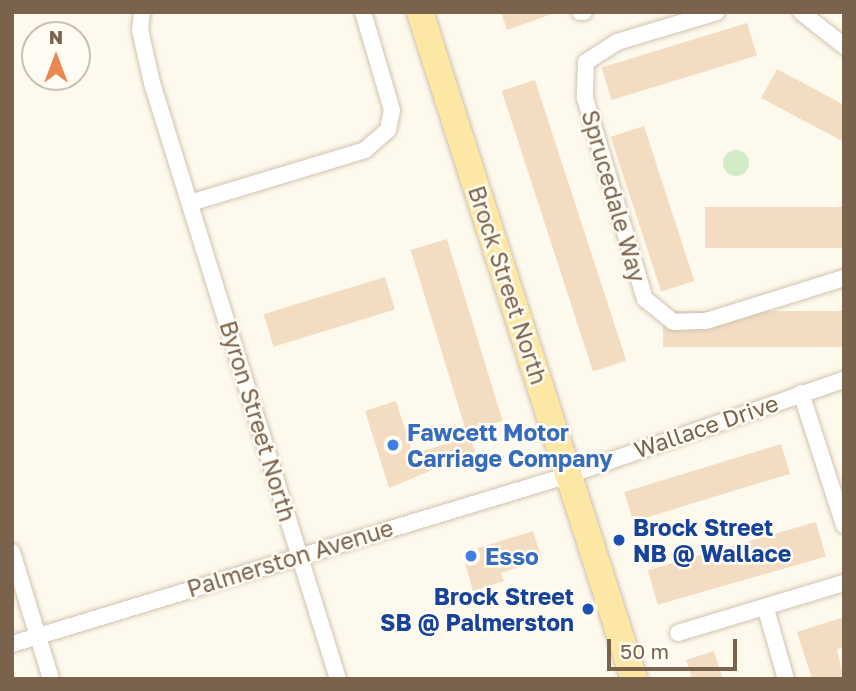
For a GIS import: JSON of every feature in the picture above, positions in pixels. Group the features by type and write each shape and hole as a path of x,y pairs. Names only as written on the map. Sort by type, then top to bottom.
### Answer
{"main road":[{"name":"Brock Street North","path":"420,12 634,679"}],"street":[{"name":"Byron Street North","path":"142,12 139,30 152,83 338,679"},
{"path":"190,203 366,150 388,130 393,110 363,12"},
{"name":"Sprucedale Way","path":"717,12 617,42 586,62 585,98 645,299 673,322 706,321 844,278"},
{"path":"804,13 844,46"},
{"name":"Wallace Drive","path":"569,475 844,380"},
{"path":"801,393 844,525"},
{"name":"Palmerston Avenue","path":"12,644 569,475"},
{"path":"12,552 51,679"},
{"path":"678,633 766,609 844,583"},
{"path":"766,609 786,679"}],"green space":[{"path":"736,150 745,154 749,163 745,172 736,176 727,172 723,163 727,154"}],"building":[{"path":"501,12 551,12 552,14 507,30"},
{"path":"747,23 757,56 612,100 602,67"},
{"path":"777,69 844,105 844,142 761,98"},
{"path":"535,80 626,361 593,371 502,91"},
{"path":"644,126 694,281 661,292 611,137"},
{"path":"705,207 844,207 844,248 705,248"},
{"path":"447,239 503,421 466,432 411,250"},
{"path":"385,277 395,310 273,347 264,314"},
{"path":"663,311 844,311 844,347 663,347"},
{"name":"Fawcett Motor Carriage Company","path":"396,401 413,454 470,437 475,452 389,488 365,411"},
{"path":"781,444 790,474 633,522 624,492"},
{"path":"816,522 826,557 658,605 648,570"},
{"path":"533,531 542,560 501,573 504,581 473,591 462,553"},
{"path":"844,617 844,647 837,649 844,679 812,679 797,632"},
{"path":"714,651 723,679 692,679 686,660"}],"place":[{"name":"Fawcett Motor Carriage Company","path":"393,445"},
{"name":"Brock Street NB @ Wallace","path":"619,540"},
{"name":"Esso","path":"471,556"},
{"name":"Brock Street SB @ Palmerston","path":"588,609"}]}
